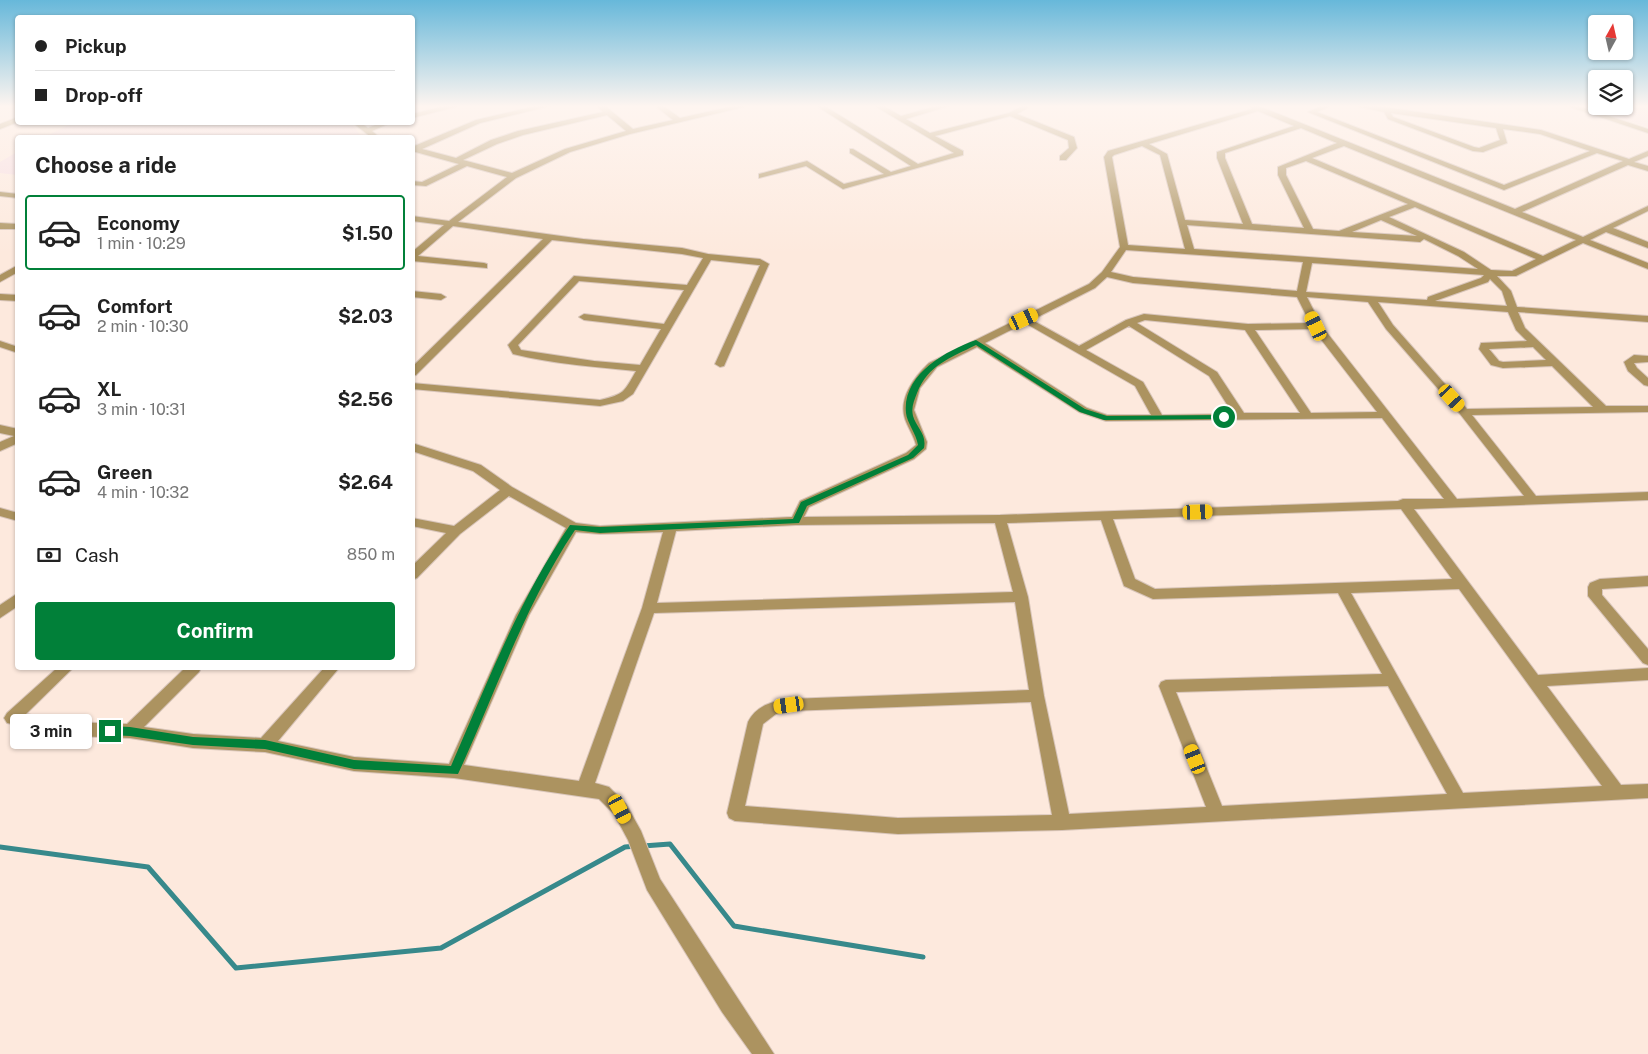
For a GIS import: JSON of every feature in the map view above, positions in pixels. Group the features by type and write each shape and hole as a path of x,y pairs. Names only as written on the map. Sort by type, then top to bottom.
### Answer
{"street":[{"path":"435,154 513,176"},
{"path":"458,160 470,154"},
{"path":"415,255 513,176 563,154"},
{"path":"858,154 890,174"},
{"path":"897,154 917,167"},
{"path":"762,176 807,163 843,187 956,154"},
{"path":"1063,158 1067,154"},
{"path":"796,521 804,504 910,456 922,446 920,433 910,416 909,404 924,372 933,365 976,342 1092,286 1105,274 1124,248 1108,157 1110,154"},
{"path":"1163,154 1190,252"},
{"path":"1221,154 1248,226"},
{"path":"1310,231 1282,176 1282,167 1316,154"},
{"path":"1372,154 1648,266"},
{"path":"1418,154 1504,188 1588,154"},
{"path":"1609,154 1648,169"},
{"path":"1516,212 1645,154"},
{"path":"1306,158 1542,259"},
{"path":"415,184 423,184 467,163"},
{"path":"0,194 15,196"},
{"path":"1340,233 1416,204"},
{"path":"1124,248 1513,274 1581,239 1648,208"},
{"path":"1638,213 1648,217"},
{"path":"1380,217 1481,265 1502,286 1511,299 1513,318 1534,344 1603,410"},
{"path":"415,218 549,238 682,251 708,257 765,264 720,364"},
{"path":"1183,222 1427,240"},
{"path":"0,226 15,227"},
{"path":"0,235 15,228"},
{"path":"1605,228 1648,245"},
{"path":"415,370 549,238"},
{"path":"415,386 600,403 619,400 628,394 708,257"},
{"path":"415,258 484,266"},
{"path":"1308,260 1302,294 1316,326 1453,502"},
{"path":"0,279 15,270"},
{"path":"1421,302 1455,292 1485,280 1489,273"},
{"path":"1105,274 1133,280 1648,319"},
{"path":"644,368 524,354 517,352 513,345 577,278 691,288"},
{"path":"415,294 441,297"},
{"path":"0,297 15,298"},
{"path":"1370,298 1389,327 1464,412 1533,500"},
{"path":"584,317 667,327"},
{"path":"1079,350 1129,322 1144,317 1248,327 1316,326"},
{"path":"1024,319 1138,384 1158,418"},
{"path":"1129,322 1213,374 1240,416"},
{"path":"1248,327 1308,416"},
{"path":"976,342 1083,410 1106,418 1387,415"},
{"path":"0,344 15,349"},
{"path":"1534,344 1484,345 1484,349 1495,363 1503,365 1555,364"},
{"path":"1648,359 1634,358 1629,362 1632,368 1648,383"},
{"path":"1464,412 1648,409"},
{"path":"0,429 15,432"},
{"path":"0,447 15,440"},
{"path":"415,448 477,468 508,490 573,527 600,530 796,521 1106,516 1402,503 1648,496"},
{"path":"415,572 456,531 508,490"},
{"path":"1402,503 1461,584 1536,681 1617,793"},
{"path":"0,512 15,516"},
{"path":"1106,516 1129,582 1153,594 1461,584"},
{"path":"1000,519 1020,597 1036,696 1062,822"},
{"path":"415,523 456,531"},
{"path":"585,788 650,608 671,526"},
{"path":"454,771 513,633 551,559 573,527"},
{"path":"1648,581 1600,584 1595,587 1594,592 1595,596 1648,659"},
{"path":"1341,587 1459,801"},
{"path":"650,608 1020,597"},
{"path":"0,612 15,600"},
{"path":"6,717 64,670"},
{"path":"130,731 192,670"},
{"path":"265,745 330,670"},
{"path":"1536,681 1648,674"},
{"path":"1217,814 1166,686 1392,680"},
{"path":"1036,696 789,705 770,708 761,714 756,722 736,813 898,826 1062,822 1648,792"},
{"path":"6,717 70,729 130,731 193,741 265,745 354,764 454,771 603,792 620,809 634,837 640,856 653,884 729,1005 764,1054"}],"shaded area":[{"path":"15,154 15,175 0,173 0,162"}],"waterway":[{"path":"643,846 670,844 734,926 923,957"},
{"path":"0,847 148,867 236,968 441,948 625,847 636,846"}],"route":[{"path":"110,731 130,731 193,741 265,745 354,764 454,771 513,633 551,559 573,527 600,530 796,521 804,504 910,456 922,446 920,433 910,416 909,404 917,384 924,372 933,365 976,342 1083,410 1106,418 1224,417"}]}
